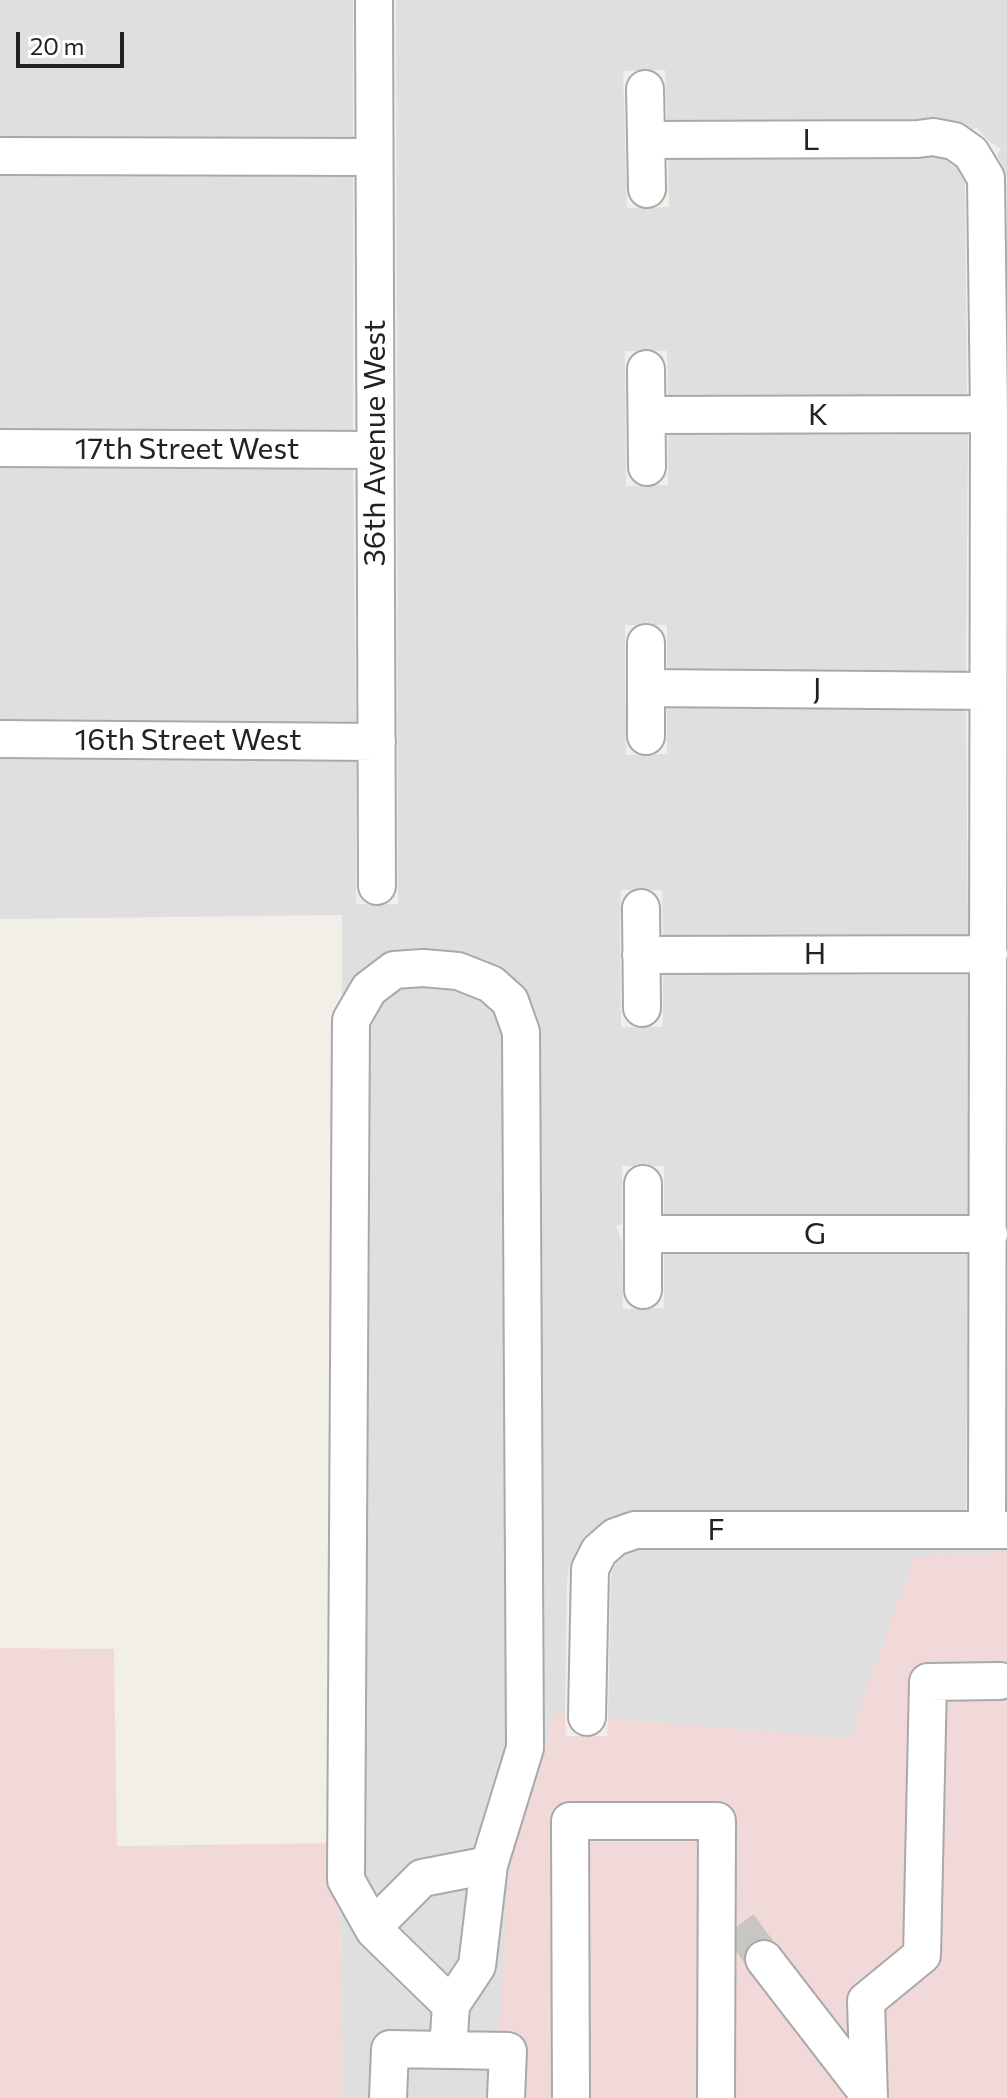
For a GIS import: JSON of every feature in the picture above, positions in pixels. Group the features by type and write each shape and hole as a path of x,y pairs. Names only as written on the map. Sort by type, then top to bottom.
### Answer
{"street":[{"name":"36th Avenue West","path":"374,0 377,886"},
{"path":"645,89 647,189"},
{"name":"L","path":"646,140 933,137 954,141 971,153 986,178 989,414"},
{"path":"0,156 374,157"},
{"path":"646,369 647,467"},
{"path":"989,414 989,1234 997,1530"},
{"name":"K","path":"647,415 989,414"},
{"name":"17th Street West","path":"0,448 374,450"},
{"path":"646,643 646,736"},
{"name":"J","path":"646,688 988,691"},
{"name":"16th Street West","path":"0,739 377,742"},
{"path":"641,908 642,1008"},
{"name":"H","path":"641,955 989,954"},
{"path":"448,2050 451,2005 477,1966 489,1865 525,1748 521,1032 510,1001 491,984 458,971 423,968 394,970 369,989 351,1020 346,1880 373,1927 451,2005"},
{"path":"643,1184 643,1290"},
{"name":"G","path":"643,1238 654,1234 989,1234"},
{"name":"F","path":"587,1717 590,1569 599,1551 615,1537 635,1530 997,1530"},
{"path":"869,2097 866,2001 922,1955 928,1682 1000,1681"},
{"path":"571,2098 570,1821 717,1821 729,1912 716,2098"},
{"path":"373,1927 422,1878 489,1865"},
{"path":"764,1959 869,2097"},
{"path":"388,2098 390,2049 508,2051 506,2098"}],"shaded area":[{"path":"0,0 353,0 353,138 0,137"},
{"path":"396,0 1007,0 1007,178 997,154 1001,149 987,140 977,127 972,130 958,123 937,119 667,121 665,70 623,71 627,208 669,207 668,159 933,157 945,159 956,166 965,182 967,395 668,396 667,351 625,351 626,486 668,485 668,434 968,433 966,672 667,670 667,625 625,625 626,755 667,754 667,707 966,709 968,935 663,936 662,890 621,890 620,936 621,1027 663,1027 663,974 968,972 968,1215 664,1216 664,1166 622,1166 622,1224 616,1226 622,1241 623,1309 664,1308 664,1253 968,1253 966,1511 635,1511 607,1519 584,1537 569,1567 567,1584 565,1715 554,1715 528,1811 513,1813 495,2098 343,2098 339,1843 342,915 0,919 0,758 356,761 356,904 398,904"},
{"path":"0,174 353,176 353,431 0,430"},
{"path":"0,467 353,468 356,723 0,720"},
{"path":"639,1548 1007,1548 1007,1552 914,1557 849,1738 608,1718 611,1574 617,1561"},
{"path":"1007,1552 1007,2098 495,2098 512,1813 528,1811 554,1714 565,1715 566,1736 607,1736 608,1718 849,1738 914,1557"},
{"path":"0,1648 114,1649 117,1846 339,1843 343,2098 0,2098"}],"tunnel":[{"path":"739,1925 764,1959"}]}
